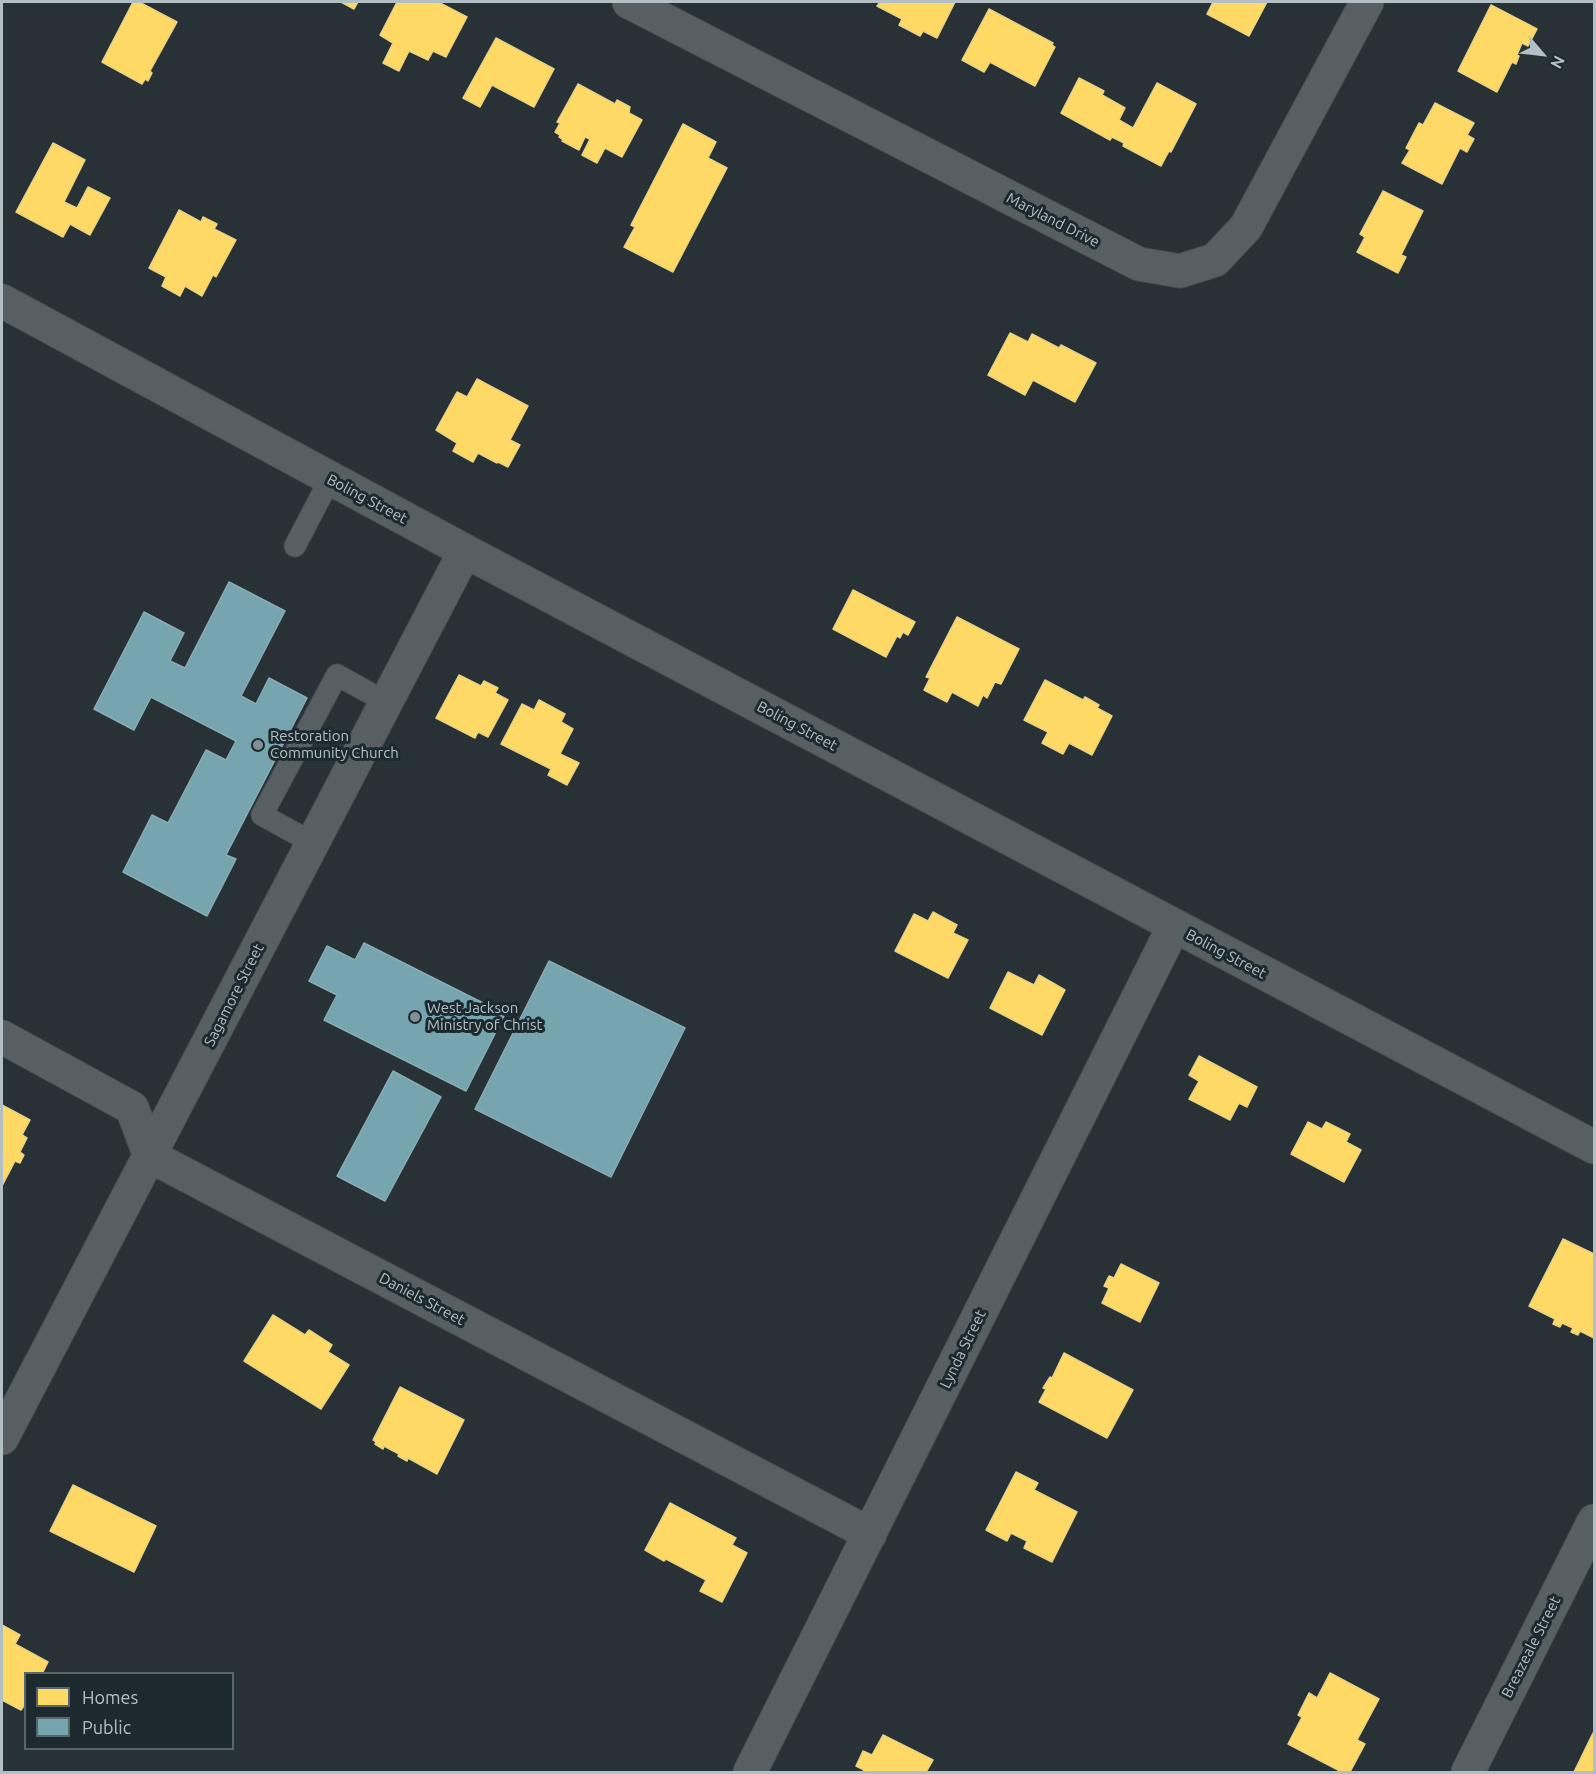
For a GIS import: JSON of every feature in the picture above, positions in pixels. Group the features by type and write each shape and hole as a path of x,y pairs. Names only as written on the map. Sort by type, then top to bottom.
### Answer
{"street":[{"name":"Maryland Drive","path":"629,2 1139,264 1180,271 1215,260 1246,227 1367,2"},
{"name":"Boling Street","path":"2,301 465,551 1594,1147"},
{"name":"Sagamore Street","path":"2,1438 465,551"},
{"name":"Lynda Street","path":"750,1773 1174,926"},
{"path":"2,1037 132,1108 150,1156"},
{"name":"Daniels Street","path":"150,1156 870,1534"},
{"name":"Breazeale Street","path":"1468,1773 1594,1521"}],"lane":[{"path":"295,546 330,479"},
{"path":"313,843 262,815 337,675 386,702"}],"building: Homes":[{"path":"133,2 139,2 177,22 150,71 152,73 148,81 145,79 142,84 102,62"},
{"path":"341,2 358,2 354,9"},
{"path":"397,2 441,2 467,17 446,57 433,51 428,60 409,51 399,71 383,63 393,43 380,35"},
{"path":"880,2 955,2 937,38 923,31 920,36 899,25 902,19 877,6"},
{"path":"1213,2 1267,2 1249,36 1207,14"},
{"path":"1491,5 1537,29 1528,46 1522,43 1516,64 1512,62 1497,92 1458,71"},
{"path":"989,9 1053,43 1055,47 1035,86 990,62 984,72 962,60"},
{"path":"496,38 554,69 534,107 492,85 480,107 463,98"},
{"path":"1079,78 1104,91 1102,95 1125,108 1119,120 1133,128 1157,83 1196,104 1171,152 1169,151 1161,166 1123,146 1124,143 1112,137 1110,140 1061,113"},
{"path":"578,84 615,104 617,100 630,107 629,113 642,120 622,157 605,148 597,163 582,155 590,139 585,137 579,150 562,141 560,135 555,132 560,123 557,122"},
{"path":"1435,103 1474,123 1467,135 1474,139 1467,152 1460,148 1442,184 1402,163 1410,150 1406,148 1419,123 1423,125"},
{"path":"683,124 716,142 708,158 727,168 673,272 624,247 635,227 631,225"},
{"path":"53,143 85,160 64,202 77,208 88,187 110,198 90,235 70,224 63,237 16,212"},
{"path":"1383,191 1423,211 1401,255 1406,257 1398,273 1357,252 1365,237 1360,234"},
{"path":"179,210 201,222 203,217 217,224 214,229 236,240 216,277 213,275 202,296 185,286 180,296 162,286 166,277 149,268"},
{"path":"1010,333 1028,342 1032,334 1059,348 1061,345 1096,363 1075,402 1033,380 1025,395 988,375"},
{"path":"477,379 528,406 510,440 520,445 508,467 478,453 473,462 453,451 457,443 436,430 457,392 467,397"},
{"path":"853,590 915,622 908,635 903,632 900,638 897,636 886,657 833,629"},
{"path":"957,617 1019,649 1001,684 995,682 987,698 983,695 978,706 952,692 947,702 924,690 930,678 926,677"},
{"path":"459,675 481,686 484,681 498,688 495,693 508,700 488,737 478,732 475,738 436,718"},
{"path":"1045,680 1083,700 1085,697 1099,705 1097,708 1112,716 1092,755 1069,743 1063,754 1042,743 1048,732 1024,720"},
{"path":"539,700 565,714 561,722 573,729 560,754 579,763 567,785 548,775 551,769 501,744 522,704 534,710"},
{"path":"933,912 957,925 953,933 968,940 948,978 895,951 914,914 928,921"},
{"path":"1008,972 1034,985 1039,975 1065,990 1042,1035 990,1008"},
{"path":"1199,1056 1257,1087 1247,1107 1239,1103 1230,1120 1189,1099 1199,1081 1189,1075"},
{"path":"2,1105 30,1120 22,1135 27,1138 20,1152 24,1155 20,1163 15,1161 2,1186"},
{"path":"1308,1122 1322,1129 1326,1122 1350,1134 1346,1142 1361,1150 1344,1182 1291,1154"},
{"path":"1563,1239 1594,1254 1594,1338 1580,1331 1578,1335 1571,1332 1573,1328 1562,1323 1560,1327 1553,1324 1555,1319 1529,1306"},
{"path":"1121,1264 1159,1283 1140,1322 1102,1303 1109,1288 1104,1286 1109,1276 1114,1278"},
{"path":"273,1315 305,1335 309,1330 332,1345 328,1352 349,1365 321,1409 244,1361"},
{"path":"1064,1353 1133,1390 1107,1438 1039,1402 1046,1389 1043,1388 1050,1377 1052,1378"},
{"path":"400,1387 464,1420 437,1474 408,1458 407,1461 384,1446 383,1449 373,1440"},
{"path":"1016,1472 1038,1483 1034,1490 1077,1512 1052,1562 1024,1548 1027,1541 1011,1533 1007,1541 986,1530"},
{"path":"73,1485 156,1526 134,1572 50,1531"},
{"path":"670,1503 736,1538 732,1545 747,1553 722,1602 700,1591 706,1580 645,1550"},
{"path":"2,1625 20,1635 15,1644 48,1662 43,1672 24,1672 24,1706 21,1710 2,1700"},
{"path":"1330,1673 1379,1699 1357,1740 1365,1744 1350,1772 1342,1772 1288,1744 1302,1717 1298,1715 1309,1693 1317,1698"},
{"path":"1594,1731 1594,1772 1574,1772"},
{"path":"883,1735 933,1760 926,1772 863,1772 864,1770 856,1766 863,1751 872,1755"}],"building: Public":[{"name":"Restoration Community Church","path":"229,582 285,611 241,696 256,704 269,678 307,698 226,855 236,859 207,916 123,872 152,815 168,823 206,750 226,760 236,741 151,697 134,730 94,709 144,612 184,633 170,661 185,668"},
{"name":"West Jackson Ministry of Christ","path":"364,943 505,1014 466,1091 324,1020 337,995 309,981 327,946 355,960"},
{"path":"549,961 685,1028 611,1177 475,1109"},
{"path":"393,1071 441,1097 385,1201 337,1176"}],"place":[{"name":"Restoration Community Church","path":"258,745"},
{"name":"West Jackson Ministry of Christ","path":"415,1017"}]}
